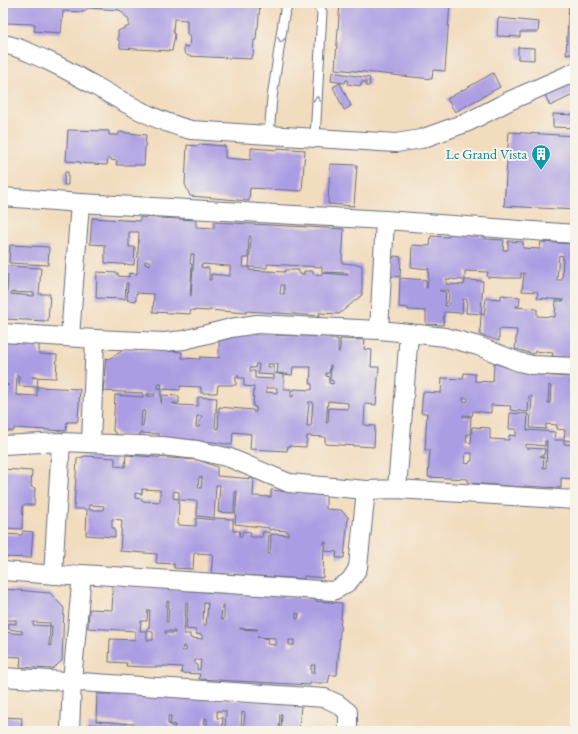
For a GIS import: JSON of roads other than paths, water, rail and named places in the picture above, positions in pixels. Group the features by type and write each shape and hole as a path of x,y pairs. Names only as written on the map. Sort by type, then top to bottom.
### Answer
{"street":[{"path":"3,44 14,46 67,70 118,100 173,126 191,130 396,143 421,139 468,122 509,101 575,72"},
{"path":"3,197 80,203 385,220 575,234"},
{"path":"70,337 80,203"},
{"path":"379,330 385,220"},
{"path":"3,333 164,342 184,340 231,328 257,324 379,330 445,337 478,346 519,362 532,365 575,367"},
{"path":"397,489 408,333"},
{"path":"91,443 95,339"},
{"path":"3,445 61,442 162,446 197,450 230,458 289,483 366,490 397,489 575,500"},
{"path":"53,575 61,442"},
{"path":"3,571 70,576 82,574 333,591 347,584 354,576 358,566 366,490"},
{"path":"70,731 72,681 82,574"},
{"path":"3,677 325,698 338,704 348,712 348,731"}],"lane":[{"path":"269,135 272,98 283,22 285,11 290,3"},
{"path":"314,138 322,12 316,3"}],"place":[{"name":"Le Grand Vista","path":"541,171"}]}
